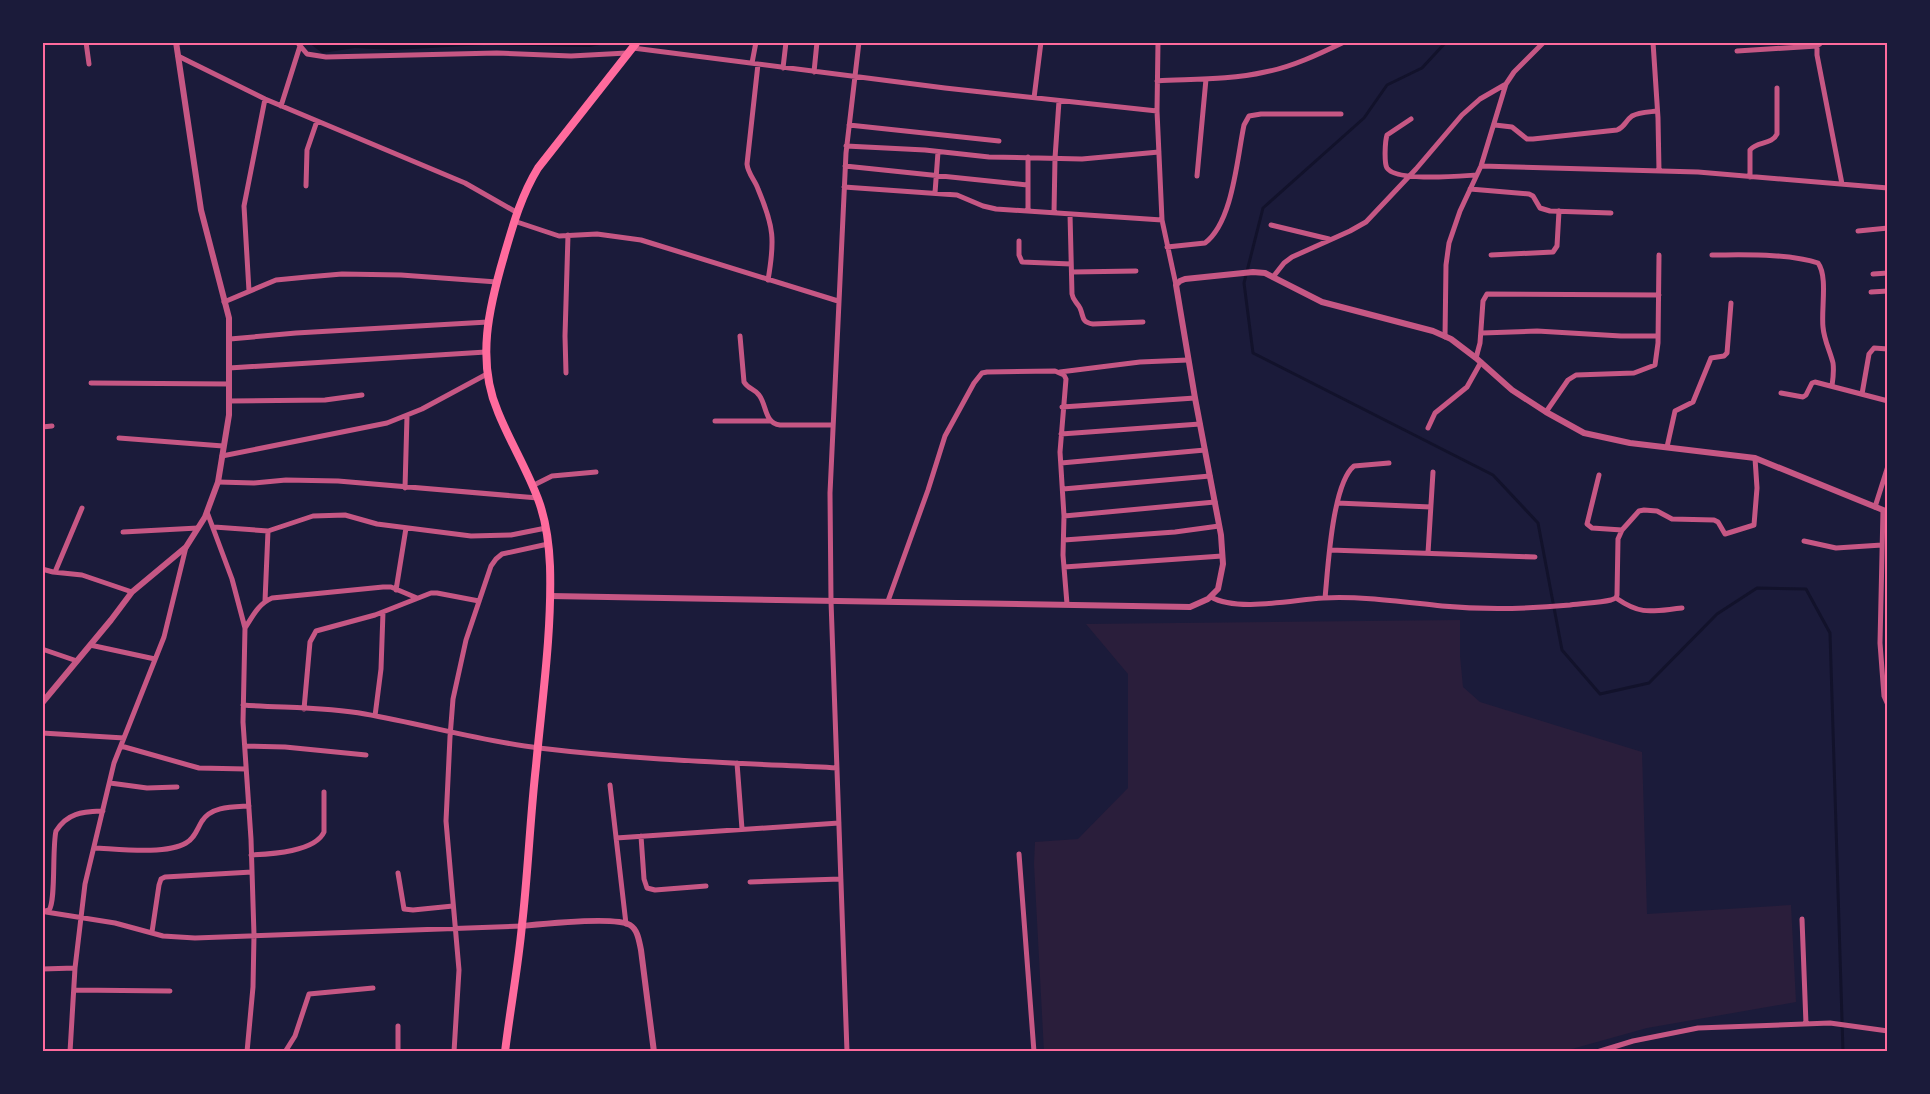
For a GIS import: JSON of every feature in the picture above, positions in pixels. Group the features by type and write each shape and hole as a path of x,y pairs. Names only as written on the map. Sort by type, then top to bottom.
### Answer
{"highway":[{"path":"505,1052 522,926 550,596 548,544 538,498 497,410 487,374 488,322 516,212 528,185 538,168 633,48"}],"street":[{"path":"86,42 89,64"},
{"path":"42,703 132,592 186,547 207,512 218,482 229,415 228,318 201,210 176,42"},
{"path":"756,42 747,164 772,227 772,256 768,280"},
{"path":"783,68 786,42"},
{"path":"814,72 817,42"},
{"path":"847,1052 831,601 830,494 846,146 859,42"},
{"path":"1034,98 1041,42"},
{"path":"550,596 1190,607 1210,597 1218,589 1223,564 1215,502 1162,220 1157,111 1158,42"},
{"path":"1157,81 1227,78 1278,69 1344,42"},
{"path":"1445,337 1446,265 1454,225 1481,166 1506,84 1514,72 1544,42"},
{"path":"1653,42 1659,171"},
{"path":"298,44 307,54 326,57 497,53 571,56 633,48 855,77 1157,111"},
{"path":"281,106 298,44"},
{"path":"1737,51 1820,44 1817,55 1842,184"},
{"path":"178,56 265,99 465,183 516,212"},
{"path":"1197,176 1206,79"},
{"path":"1273,277 1292,257 1366,222 1462,115 1480,99 1506,84"},
{"path":"1750,177 1750,150 1752,147 1776,138 1778,134 1777,88"},
{"path":"249,291 244,206 265,99"},
{"path":"1054,213 1059,100"},
{"path":"1495,125 1512,127 1527,138 1533,139 1617,130 1636,114 1657,111"},
{"path":"1167,247 1205,243 1217,230 1232,191 1242,132 1249,116 1341,114"},
{"path":"1411,118 1391,131 1386,139 1387,168 1395,173 1409,176 1476,176"},
{"path":"306,186 306,150 317,121"},
{"path":"849,125 999,141"},
{"path":"846,146 989,157 1082,159 1159,152"},
{"path":"935,193 938,152"},
{"path":"1028,157 1028,211"},
{"path":"845,166 1027,185"},
{"path":"1481,166 1659,171 1888,188"},
{"path":"844,187 957,195 990,208 1162,220"},
{"path":"1470,189 1529,194 1533,196 1540,208 1559,212 1611,213"},
{"path":"1491,255 1552,252 1557,246 1559,212"},
{"path":"1070,214 1072,299 1080,308 1083,320 1086,323 1143,322"},
{"path":"514,221 552,234 597,234 641,240 838,301"},
{"path":"1271,225 1331,239"},
{"path":"1858,231 1888,228"},
{"path":"566,373 568,235"},
{"path":"1019,241 1019,255 1022,262 1071,264"},
{"path":"1546,412 1568,380 1576,375 1634,373 1655,365 1658,336 1659,255"},
{"path":"1712,255 1768,256 1818,263 1822,278 1822,326 1833,367 1832,386"},
{"path":"1072,272 1136,272"},
{"path":"1176,285 1185,279 1253,272 1273,277 1322,302 1422,328 1445,337 1478,360 1512,390 1584,433 1630,443 1755,458 1886,511 1880,577 1880,643 1884,696 1888,713"},
{"path":"1873,274 1888,273"},
{"path":"224,302 276,280 342,274 401,275 497,282"},
{"path":"1871,292 1888,291"},
{"path":"1428,428 1435,413 1467,387 1478,360 1483,301 1487,294 1659,295"},
{"path":"1667,447 1676,411 1693,402 1711,358 1724,356 1727,353 1731,303"},
{"path":"230,339 488,322"},
{"path":"1482,333 1537,331 1658,336"},
{"path":"740,336 744,382 760,396 770,421"},
{"path":"1862,394 1869,354 1874,348 1888,349"},
{"path":"229,368 486,352"},
{"path":"888,601 945,436 974,383 982,373 1060,372 1140,362 1188,360"},
{"path":"1060,372 1066,379 1062,407 1061,463 1067,604"},
{"path":"222,456 387,423 407,416 487,374"},
{"path":"90,383 229,384"},
{"path":"1781,393 1803,397 1812,383 1888,401"},
{"path":"229,401 336,400 362,395"},
{"path":"1062,407 1195,398"},
{"path":"405,488 407,416"},
{"path":"715,421 770,421 780,425 832,425"},
{"path":"1061,434 1200,424"},
{"path":"42,427 52,426"},
{"path":"118,438 223,446"},
{"path":"1061,463 1205,450"},
{"path":"1616,598 1618,539 1634,515 1644,510 1657,511 1672,519 1714,520 1718,522 1725,534 1754,525 1757,488 1755,458"},
{"path":"1325,598 1337,503 1347,476 1354,466 1389,463"},
{"path":"1875,507 1888,466"},
{"path":"532,486 552,476 596,472"},
{"path":"1428,554 1432,472"},
{"path":"1599,475 1587,524 1599,529 1622,530"},
{"path":"1063,489 1210,476"},
{"path":"218,482 315,481 538,498"},
{"path":"1064,516 1215,502"},
{"path":"1337,503 1431,507"},
{"path":"55,572 82,508"},
{"path":"207,512 232,579 245,628 244,746 249,806 254,935 253,987 247,1052"},
{"path":"214,527 268,531 303,518 345,515 376,524 494,536 546,528"},
{"path":"1064,540 1175,532 1219,526"},
{"path":"123,532 198,528"},
{"path":"396,590 406,528"},
{"path":"265,601 268,531"},
{"path":"1804,541 1836,548 1882,545"},
{"path":"454,1052 459,970 446,821 453,699 466,640 491,566 496,559 512,551 548,544"},
{"path":"70,1052 75,968 85,884 114,763 164,636 186,547"},
{"path":"1330,550 1535,557"},
{"path":"1064,567 1222,556"},
{"path":"42,568 82,575 132,592"},
{"path":"1880,577 1888,575"},
{"path":"245,628 259,606 265,601 293,595 383,587 417,598"},
{"path":"304,709 310,642 316,631 383,612 417,598 437,593 479,601"},
{"path":"1210,597 1220,603 1228,604 1325,598 1383,599 1488,609 1548,607 1616,598"},
{"path":"1616,598 1629,608 1640,611 1682,608"},
{"path":"375,716 381,669 383,612"},
{"path":"1880,643 1888,643"},
{"path":"90,645 154,659"},
{"path":"42,650 77,661"},
{"path":"243,705 375,716 537,748 682,761 837,768"},
{"path":"42,733 124,738"},
{"path":"121,746 199,768 246,768"},
{"path":"244,746 366,755"},
{"path":"737,763 742,829"},
{"path":"110,783 147,788 177,787"},
{"path":"610,785 626,924"},
{"path":"251,855 283,853 307,845 322,836 324,792"},
{"path":"94,848 144,850 181,846 194,837 207,815 221,809 249,806"},
{"path":"44,912 51,908 52,904 56,831 75,814 103,811"},
{"path":"616,838 839,822"},
{"path":"641,836 644,879 647,888 655,890 706,886"},
{"path":"1019,854 1034,1052"},
{"path":"152,932 161,879 252,872"},
{"path":"398,873 404,909 453,906"},
{"path":"750,882 841,879"},
{"path":"44,912 115,923 164,936 195,938 621,922 631,925 640,942 654,1052"},
{"path":"1802,919 1806,1024"},
{"path":"42,969 75,968"},
{"path":"285,1052 295,1036 309,994 373,988"},
{"path":"74,990 170,991"},
{"path":"1596,1052 1633,1041 1698,1028 1830,1023 1888,1031"},
{"path":"398,1026 398,1052"}],"shaded area":[{"path":"308,42 613,42 590,47 484,45 393,50 355,48 322,53"},
{"path":"1460,620 1463,687 1480,702 1642,752 1647,914 1791,905 1796,1002 1647,1028 1561,1052 1044,1052 1034,864 1035,842 1078,839 1128,788 1128,674 1086,624"}],"waterway":[{"path":"1446,42 1422,68 1387,85 1364,118 1263,208 1244,283 1253,353 1493,475 1538,523 1562,650 1600,694 1649,683 1717,614 1757,588 1806,589 1830,633 1843,1052"}]}
